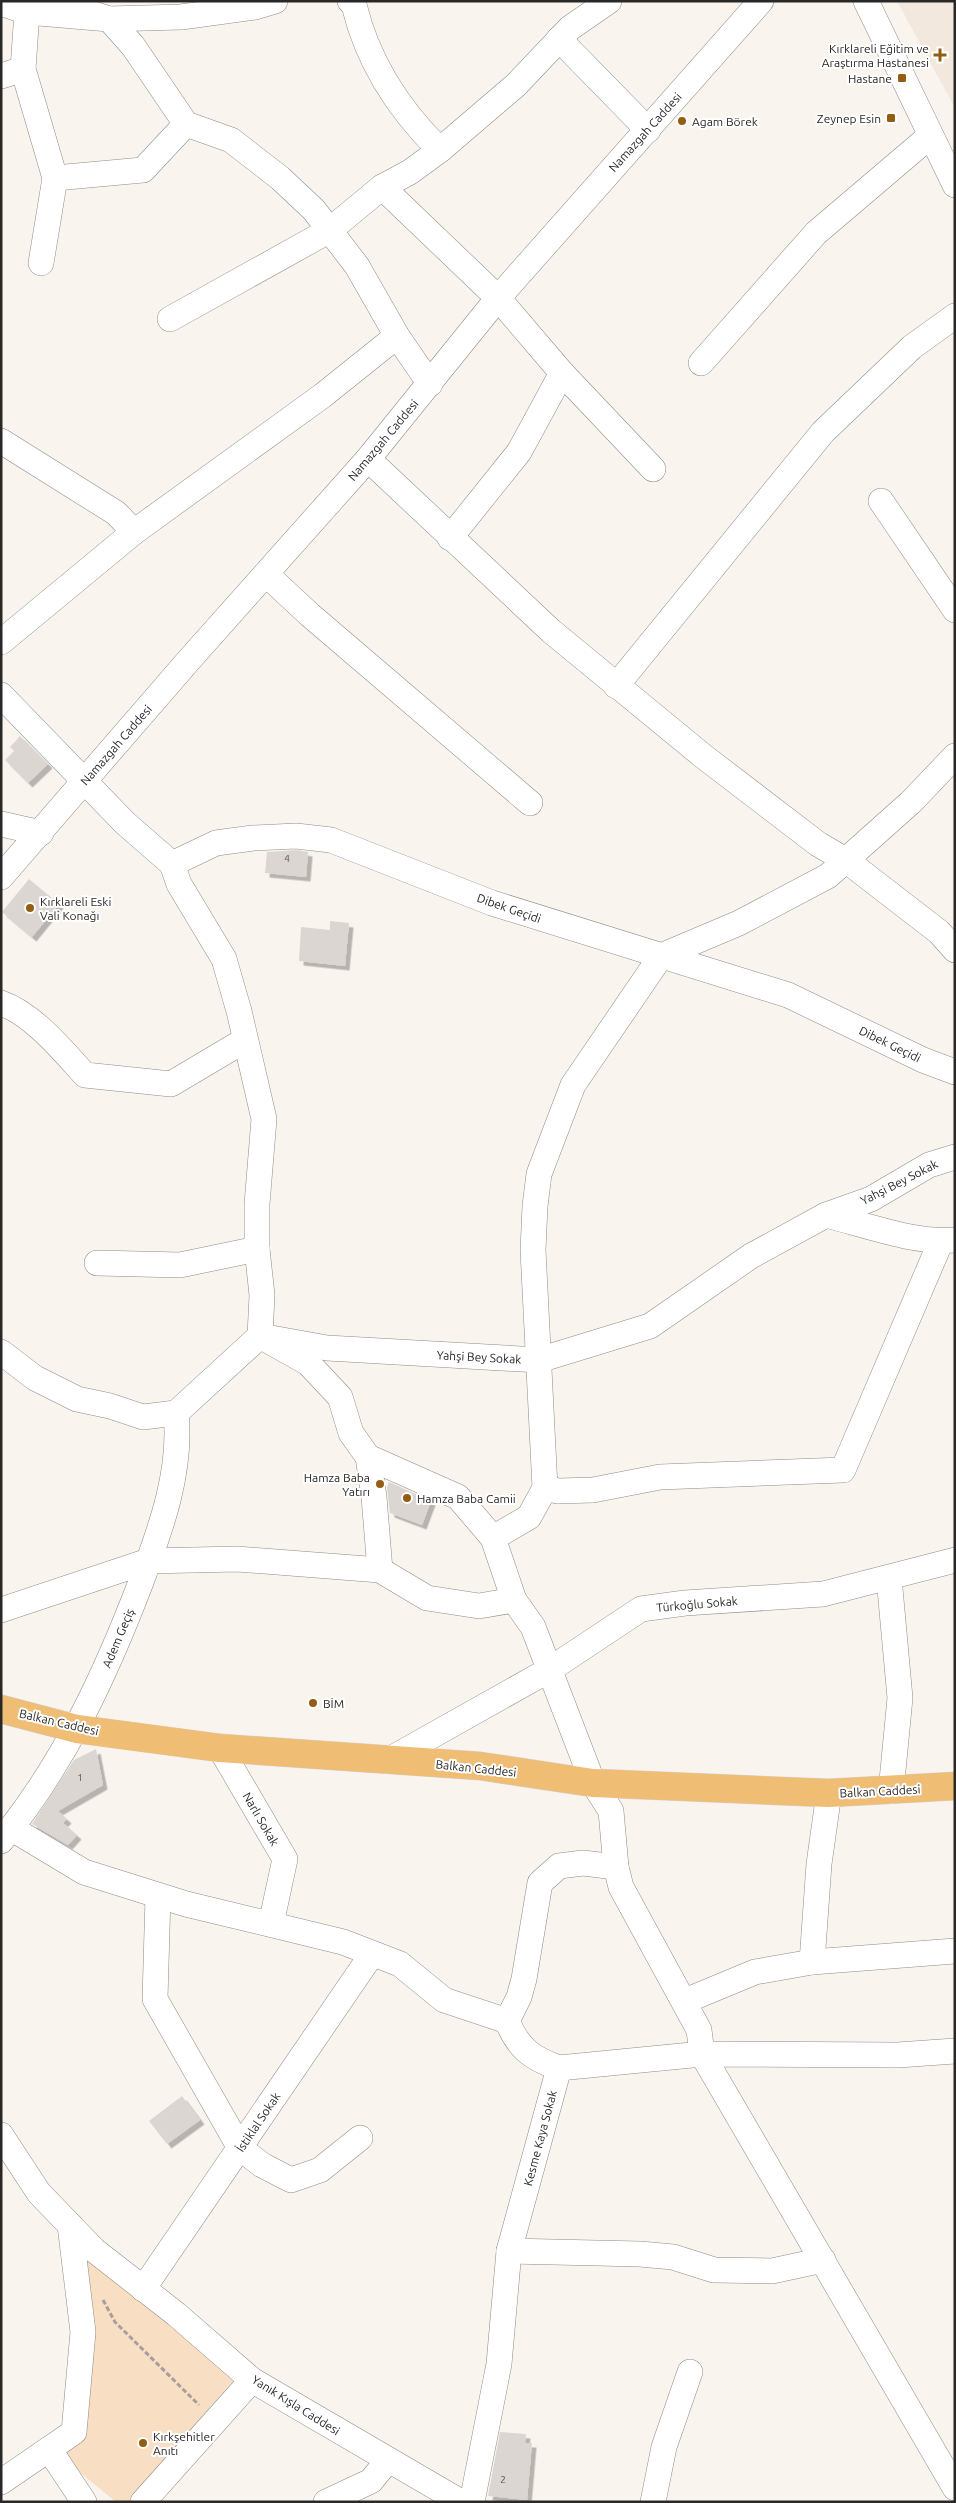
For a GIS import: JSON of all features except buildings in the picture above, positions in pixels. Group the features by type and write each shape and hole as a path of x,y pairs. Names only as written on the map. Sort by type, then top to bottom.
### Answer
{"main road":[{"name":"Balkan Caddesi","path":"1,1709 78,1729 220,1748 480,1766 593,1783 829,1793 955,1786"}],"street":[{"path":"53,1 109,18 133,46 186,124 231,140 280,178 314,210 357,266 397,336 430,384"},
{"path":"1,3 27,12 109,18 181,17 255,7 275,1"},
{"path":"350,1 354,5 362,37 393,95 425,135 440,150"},
{"path":"170,319 330,230 382,187 410,172 440,150 516,85 570,28 609,1"},
{"name":"Namazgah Caddesi","path":"1,877 189,660 267,575 368,459 498,298 761,1"},
{"path":"847,1 914,103"},
{"path":"866,1 930,136 952,170"},
{"path":"27,12 12,73 55,178 41,263"},
{"path":"559,39 648,130"},
{"path":"55,178 144,170 186,124"},
{"path":"701,363 816,234 930,136"},
{"path":"382,187 498,298 562,373 653,469"},
{"path":"616,686 823,432 912,347 955,316"},
{"path":"3,637 134,532 322,396 397,336"},
{"path":"450,538 519,452 562,373"},
{"path":"2,438 116,513 134,532"},
{"path":"368,459 551,631 616,686 818,844 848,861 939,932 955,950"},
{"path":"882,501 955,610"},
{"path":"267,575 318,622 530,803"},
{"path":"1,695 86,780 125,823 172,864 179,884 224,958 264,1119 257,1204 257,1249 262,1295 260,1336 176,1413 143,1417 110,1406 77,1399 35,1378 1,1352"},
{"path":"493,1538 530,1517 545,1488 533,1250 539,1174 572,1085 661,956 739,923 828,876 848,861 911,802 955,756"},
{"path":"1,824 41,833"},
{"name":"Dibek Geçidi","path":"172,864 216,843 253,838 296,836 331,840 492,903 788,995 922,1060 955,1072"},
{"path":"1,1003 11,1007 51,1038 85,1075 172,1084 245,1040"},
{"name":"Yahşi Bey Sokak","path":"260,1336 326,1348 539,1360 650,1326 751,1256 826,1215 871,1199 929,1165 955,1157"},
{"path":"545,1488 558,1491 593,1490 660,1477 843,1470 948,1241 886,1231 826,1215"},
{"path":"97,1263 180,1265 257,1249"},
{"path":"260,1336 308,1363 340,1397 351,1433 368,1457 374,1497 380,1570"},
{"name":"Adem Geçiş","path":"6,1834 78,1729 129,1612 170,1493 178,1433 176,1413"},
{"path":"368,1457 458,1497 493,1538 514,1600 534,1626 593,1783 611,1810 616,1867 621,1887 685,2001 699,2030 702,2054 955,2488"},
{"path":"1,1610 148,1561 237,1559 380,1570 427,1598 479,1606 514,1600"},
{"name":"Türkoğlu Sokak","path":"387,1761 549,1670 642,1609 684,1602 823,1594 955,1560"},
{"path":"888,1578 900,1698 891,1791"},
{"name":"Narlı Sokak","path":"220,1748 285,1860 271,1924"},
{"path":"812,1962 819,1864 829,1793"},
{"path":"6,1834 84,1872 158,1896 343,1942 400,1964 444,2000 507,2021 516,2041 536,2060 558,2068 702,2054 898,2055 955,2051"},
{"path":"507,2021 519,1997 524,1979 540,1883 559,1866 583,1863 616,1867"},
{"path":"158,1896 155,1999 240,2148 262,2165 291,2180 320,2170 360,2138"},
{"path":"685,2001 755,1972 812,1962 955,1951"},
{"name":"İstiklal Sokak","path":"143,2290 372,1954"},
{"name":"Kesme Kaya Sokak","path":"472,2502 499,2364 509,2251 558,2068"},
{"name":"Yanık Kışla Caddesi","path":"1,2136 39,2193 94,2250 176,2314 252,2380 461,2502"},
{"path":"1,2482 74,2432 83,2332 70,2225"},
{"path":"509,2251 640,2254 673,2257 714,2270 772,2271 823,2260"},
{"path":"654,2502 664,2447 690,2372"},
{"path":"143,2502 252,2380"},
{"path":"49,2450 84,2502"},
{"path":"326,2502 371,2481 388,2460"}],"path":[{"path":"102,2298 115,2322 200,2406"}],"shaded area":[{"name":"Kırklareli Eğitim ve Araştırma Hastanesi","path":"897,1 955,1 955,108"},
{"path":"94,2250 243,2369 128,2502 116,2502 56,2453 84,2423 81,2267"}],"place":[{"name":"Kırklareli Eğitim ve Araştırma Hastanesi","path":"940,55"},
{"name":"Hastane","path":"902,78"},
{"name":"Zeynep Esin","path":"891,118"},
{"name":"Agam Börek","path":"682,121"},
{"name":"Kırklareli Eski Vali Konağı","path":"30,908"},
{"name":"Hamza Baba Yatırı","path":"380,1484"},
{"name":"Hamza Baba Camii","path":"407,1498"},
{"name":"BİM","path":"313,1703"},
{"name":"Kırkşehitler Anıtı","path":"143,2443"}]}
